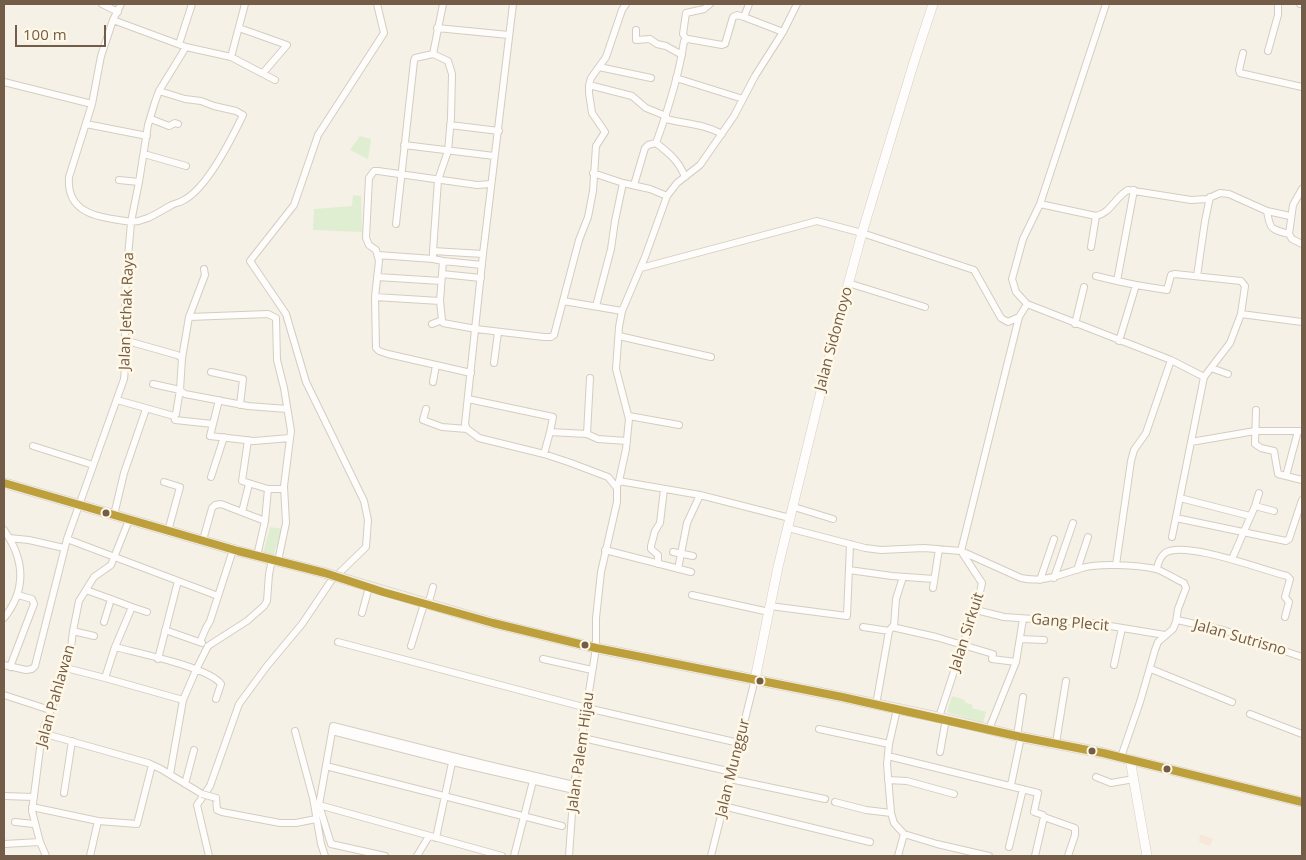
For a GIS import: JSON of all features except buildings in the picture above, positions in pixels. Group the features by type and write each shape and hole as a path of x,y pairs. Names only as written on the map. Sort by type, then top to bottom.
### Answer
{"main road":[{"name":"Jalan Sidomoyo","path":"755,679 815,408 862,233 933,4"},
{"path":"4,483 233,550 325,573 493,623 596,648 943,718 1019,737 1125,758 1302,802"},
{"path":"1125,758 1134,780 1147,856"}],"street":[{"path":"102,4 118,12"},
{"path":"122,4 101,56 92,104 69,177 70,198 79,207 96,216 131,222 140,221 150,218 170,206 185,200 207,178 228,147 243,115 236,111 202,101 185,99 159,91"},
{"path":"179,44 192,4"},
{"path":"231,57 246,4"},
{"path":"210,856 197,805 210,786 239,704 267,666 302,624 331,581 366,547 368,520 364,501 306,382 286,314 250,261 294,205 318,134 384,33 377,4"},
{"path":"433,54 442,4"},
{"path":"467,429 465,419 512,4"},
{"path":"443,261 440,301 443,323 476,330 551,337 554,335 579,240 588,217 593,191 596,146 605,132 592,114 588,93 589,85 591,78 606,57 622,10 626,4"},
{"path":"656,144 666,117 686,39 683,34 686,13 704,9 710,4"},
{"path":"744,17 749,4"},
{"path":"679,426 629,416 616,369 622,311 667,196 685,177 700,165 722,134 783,32 797,4"},
{"path":"1106,4 1040,204 1023,239 1012,279 1016,292 1028,304 1118,341 1171,360 1204,377"},
{"path":"1268,51 1278,15 1278,4"},
{"path":"686,39 725,44 733,17 737,15 783,32"},
{"path":"114,20 186,47 231,57 275,80"},
{"path":"240,28 287,45 262,73"},
{"path":"437,28 509,35"},
{"path":"636,30 636,40 650,39 682,55"},
{"name":"Jalan Jethak Raya","path":"7,666 30,670 35,666 64,548 124,379 126,362 124,340 125,301 131,222 146,136 159,91 186,47"},
{"path":"1243,53 1239,70 1240,74 1302,87"},
{"path":"396,224 414,61 415,58 433,54 448,61 452,74 448,151 438,180 433,259"},
{"path":"599,67 651,78"},
{"path":"676,78 743,99"},
{"path":"4,82 92,104"},
{"path":"589,85 632,96 646,108 666,117 681,123 696,123 722,134"},
{"path":"151,119 169,126 175,123 178,124"},
{"path":"86,124 146,136"},
{"path":"450,125 498,131"},
{"path":"596,306 611,248 615,220 645,148 648,145 656,144 675,159 682,168 685,177"},
{"path":"404,145 494,156"},
{"path":"144,154 186,166"},
{"path":"470,373 379,351 376,348 375,297 378,255 376,250 369,245 366,238 369,178 374,171 401,173 477,185 491,184"},
{"path":"593,173 667,196"},
{"path":"119,180 139,182"},
{"path":"1302,189 1293,205 1289,234 1292,239 1302,244"},
{"path":"1040,204 1096,216 1108,210 1122,193 1128,190 1191,200 1229,194 1267,211 1290,216"},
{"path":"1117,280 1134,190"},
{"path":"1197,276 1210,197"},
{"path":"1267,211 1269,226 1272,229 1289,234"},
{"path":"1091,247 1096,216"},
{"path":"640,268 811,222 823,222 974,270 1001,318 1008,322 1019,317"},
{"path":"433,250 483,254"},
{"path":"378,255 482,265"},
{"path":"174,416 180,390 188,317 205,275 204,269"},
{"path":"1096,276 1167,290 1173,274 1244,283 1241,314 1230,343 1204,377 1172,537"},
{"path":"377,277 480,278"},
{"path":"848,283 926,307"},
{"path":"1118,341 1136,284"},
{"path":"1075,324 1084,287"},
{"path":"375,297 440,301"},
{"path":"563,301 622,311"},
{"path":"961,551 1019,317 1028,304"},
{"path":"165,630 205,644 247,621 264,606 267,600 269,574 286,523 284,489 290,438 288,408 277,360 276,318 268,314 188,317"},
{"path":"1241,314 1302,322"},
{"path":"432,324 442,320"},
{"path":"494,363 498,332"},
{"path":"619,336 711,357"},
{"path":"124,340 182,358"},
{"path":"1116,565 1131,461 1134,450 1146,433 1171,360"},
{"path":"433,382 436,365"},
{"path":"1211,368 1228,374"},
{"path":"211,372 243,379 240,405"},
{"path":"587,434 590,378"},
{"path":"153,384 180,390 185,394 240,405 288,408"},
{"path":"468,398 553,418 544,454"},
{"path":"117,400 174,416 175,420 213,424"},
{"path":"218,400 210,436 248,440 290,438"},
{"path":"114,515 124,473 146,409"},
{"path":"426,409 423,420 442,427 467,429 479,438 544,454 608,477 617,488"},
{"path":"1256,410 1255,442 1257,446 1274,451 1278,474 1302,480"},
{"name":"Jalan Palem Hijau","path":"569,856 574,788 596,648 598,598 605,550 617,502 617,488 624,464 629,416"},
{"path":"1190,442 1255,432 1300,431 1286,476"},
{"path":"550,432 587,434 598,438 627,441"},
{"path":"211,477 224,437"},
{"path":"248,440 242,482 268,489 284,489"},
{"path":"33,446 93,465"},
{"path":"619,481 700,495 790,518"},
{"path":"164,482 180,487 168,531"},
{"path":"242,512 249,484"},
{"path":"257,556 265,521 268,489"},
{"path":"658,564 658,555 651,550 651,546 655,531 660,523 664,489"},
{"path":"1232,559 1259,493"},
{"path":"678,569 687,522 700,495"},
{"path":"1180,498 1250,516"},
{"path":"1176,518 1287,541 1302,500"},
{"path":"203,540 213,506 221,504 265,521"},
{"path":"1255,506 1274,511"},
{"path":"794,507 833,519"},
{"name":"Jalan Pahlawan","path":"46,856 34,824 32,807 42,733 66,668 79,601 94,577 111,565 116,557 129,520"},
{"path":"1054,578 1073,523"},
{"path":"788,528 865,548 961,551 1021,578 1040,580 1054,578 1090,566 1116,565 1156,570 1186,586 1173,629 1158,642 1125,758"},
{"path":"4,530 18,556 21,580 18,596 4,618"},
{"path":"1077,570 1088,537"},
{"path":"9,538 29,540 64,548"},
{"path":"67,539 218,596"},
{"path":"1040,580 1054,539"},
{"path":"692,595 770,609 847,616 850,544"},
{"path":"933,588 939,549"},
{"path":"170,774 183,700 193,669 205,644 210,621 233,550"},
{"path":"605,550 691,572"},
{"path":"1156,570 1160,559 1165,553 1172,550 1201,551 1290,577 1284,598 1289,602 1284,617"},
{"name":"Jalan Sirkuit","path":"940,752 943,718 963,644 976,610 982,583 961,551"},
{"path":"673,552 692,556"},
{"path":"849,570 934,579"},
{"path":"876,705 892,629 896,599 903,577"},
{"path":"158,658 178,581"},
{"path":"411,646 434,586"},
{"path":"362,613 369,587"},
{"path":"86,590 147,612"},
{"path":"7,666 34,604 32,600 18,596"},
{"path":"104,622 111,599"},
{"path":"105,678 115,647 132,607"},
{"name":"Gang Plecit","path":"976,610 1004,617 1092,623 1165,635"},
{"path":"989,729 1016,662 1023,619"},
{"name":"Jalan Sutrisno","path":"1177,620 1223,630 1302,657"},
{"path":"863,627 892,629 963,644 993,654 992,659 1016,662"},
{"path":"1114,665 1122,628"},
{"path":"73,631 94,636"},
{"path":"1020,639 1044,640"},
{"path":"338,642 587,708 739,744"},
{"path":"115,647 193,669 220,681 221,684 216,699"},
{"path":"543,659 592,670"},
{"path":"66,668 183,700"},
{"path":"1151,669 1232,702"},
{"name":"Jalan Munggur","path":"711,856 755,679"},
{"path":"1056,743 1063,710 1066,681"},
{"path":"4,696 50,710"},
{"path":"1011,785 1023,697"},
{"path":"897,709 888,756 888,780 891,813 894,823 904,834 989,856"},
{"path":"1250,714 1302,734"},
{"path":"819,729 889,744"},
{"path":"385,856 331,844 319,804 332,730 574,788"},
{"path":"295,731 313,798 325,856"},
{"path":"42,733 152,765 202,794 216,798 217,810 222,812 280,823 296,823 316,818"},
{"path":"583,738 732,772"},
{"path":"64,793 72,741"},
{"path":"185,784 194,750"},
{"path":"888,756 1038,793 1034,812 1075,828 1075,835 1068,856"},
{"path":"452,759 533,781 574,788"},
{"path":"436,838 452,759"},
{"path":"32,807 98,821 137,824 152,765"},
{"path":"326,766 562,826"},
{"path":"1096,777 1111,783 1134,780"},
{"path":"730,779 825,799"},
{"path":"888,780 907,781 954,794"},
{"path":"514,856 533,781"},
{"path":"1009,848 1023,789"},
{"path":"4,796 34,797"},
{"path":"835,802 866,810 891,813"},
{"path":"319,804 502,856"},
{"path":"723,806 870,842"},
{"path":"1034,856 1044,817"},
{"path":"90,856 98,821"},
{"path":"16,822 34,824"},
{"path":"898,856 904,834"},
{"path":"417,856 428,836"},
{"path":"4,844 40,842"}],"shaded area":[{"path":"1200,834 1213,839 1210,846 1199,842"}],"green space":[{"path":"360,136 371,139 368,159 350,150"},
{"path":"353,195 361,196 362,232 313,230 314,209 352,206"},
{"path":"270,527 283,529 273,556 263,553"},
{"path":"952,696 965,700 964,702 973,705 972,708 986,712 983,723 947,712"}],"transit line":[{"path":"4,483 238,551 325,573 383,592 493,623 596,648 842,697 1021,737 1103,753 1302,802"}]}
